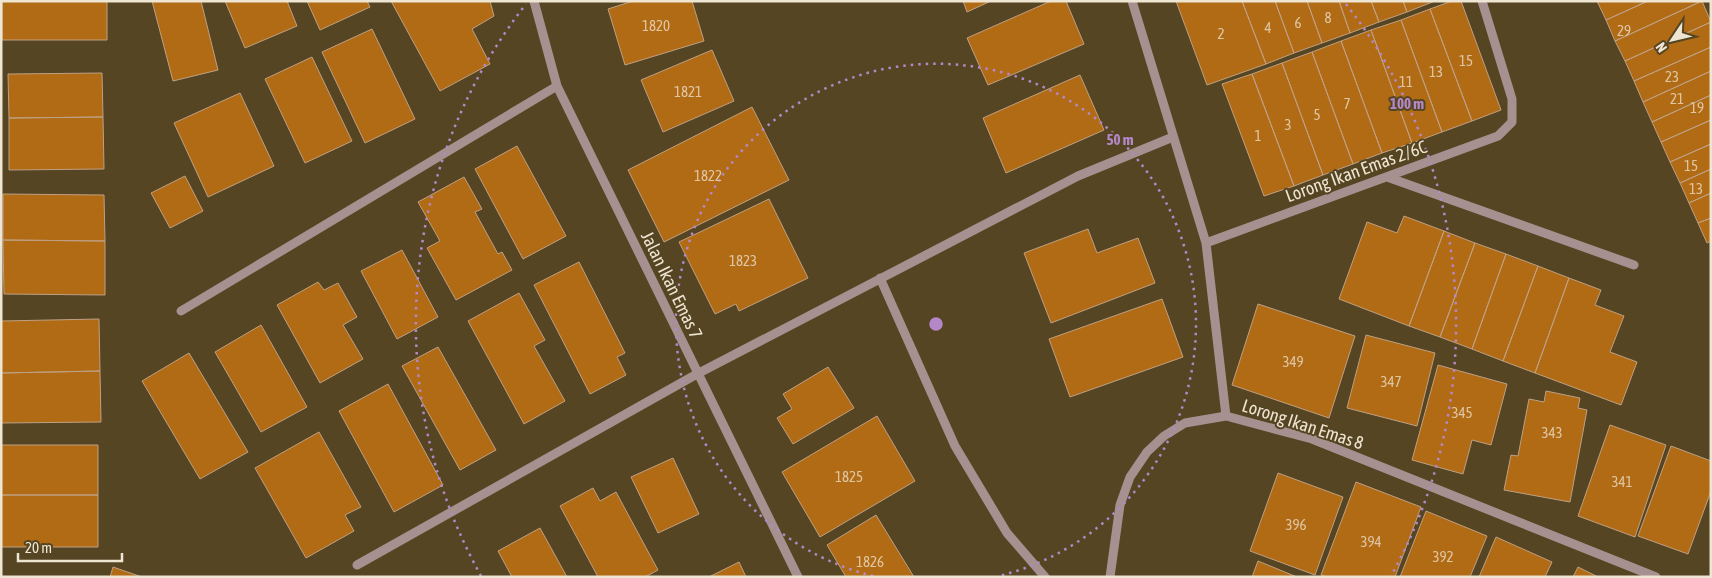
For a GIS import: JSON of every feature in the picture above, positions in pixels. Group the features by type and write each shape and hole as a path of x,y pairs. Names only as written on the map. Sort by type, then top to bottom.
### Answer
{"street":[{"name":"Jalan Ikan Emas 7","path":"534,1 557,86 798,577"},
{"name":"Lorong Ikan Emas 8","path":"1132,1 1206,243 1226,416 1312,440 1656,577"},
{"name":"Lorong Ikan Emas 2/6C","path":"1206,243 1498,136 1512,122 1512,99 1482,1"},
{"path":"181,311 557,86"},
{"path":"358,565 697,374 1078,176 1173,137"},
{"path":"1387,177 1634,265"},
{"path":"880,278 956,446 1006,533 1045,577"},
{"path":"1110,577 1120,504 1130,477 1147,452 1164,436 1186,423 1226,416"}],"building":[{"path":"2,1 107,1 107,40 2,40"},
{"path":"152,1 201,1 218,70 173,81"},
{"path":"225,1 287,1 297,26 245,48"},
{"path":"307,1 367,1 370,7 320,30"},
{"path":"391,1 490,1 494,16 472,29 490,64 440,91"},
{"path":"633,1 692,1 704,41 625,65 608,9"},
{"path":"963,1 991,1 967,12"},
{"path":"1051,1 1066,1 1084,44 988,85 967,38"},
{"path":"1176,1 1242,1 1266,64 1207,85"},
{"path":"1242,1 1275,1 1294,53 1266,64"},
{"path":"1275,1 1307,1 1322,43 1294,53"},
{"path":"1307,1 1339,1 1350,33 1322,43"},
{"path":"1339,1 1371,1 1379,22 1350,33"},
{"path":"1371,1 1403,1 1407,12 1379,22"},
{"path":"1403,1 1435,1 1407,12"},
{"path":"1452,1 1461,1 1501,110 1472,121 1430,9"},
{"path":"1597,1 1648,1 1606,20"},
{"path":"1648,1 1702,1 1615,41 1606,20"},
{"path":"1702,1 1711,22 1625,61 1615,41"},
{"path":"1430,9 1472,121 1442,132 1401,20"},
{"path":"1401,20 1442,132 1412,143 1371,30"},
{"path":"1711,22 1711,47 1634,81 1625,61"},
{"path":"372,29 415,119 365,143 322,52"},
{"path":"1371,30 1412,143 1382,153 1341,41"},
{"path":"1341,41 1382,153 1353,164 1312,52"},
{"path":"1711,47 1711,71 1643,102 1634,81"},
{"path":"712,50 734,101 663,132 641,80"},
{"path":"1312,52 1353,164 1323,175 1282,63"},
{"path":"312,57 352,141 305,163 265,79"},
{"path":"1282,63 1323,175 1294,186 1252,74"},
{"path":"1711,71 1711,95 1652,122 1643,102"},
{"path":"102,73 103,117 9,118 8,74"},
{"path":"1252,74 1294,186 1264,196 1222,84"},
{"path":"1080,75 1104,130 1006,173 983,118"},
{"path":"240,93 274,166 208,197 174,123"},
{"path":"1711,95 1711,120 1661,142 1652,122"},
{"path":"752,107 789,180 664,242 628,170"},
{"path":"103,117 104,169 9,170 9,118"},
{"path":"1711,120 1711,144 1670,162 1661,142"},
{"path":"1711,144 1711,169 1680,183 1670,162"},
{"path":"517,146 566,236 523,259 475,169"},
{"path":"1711,169 1711,193 1689,203 1680,183"},
{"path":"185,176 203,211 170,228 151,193"},
{"path":"464,177 482,209 475,212 498,254 502,252 512,270 456,300 427,248 440,241 418,202"},
{"path":"1711,193 1711,218 1698,223 1689,203"},
{"path":"3,194 104,195 105,241 3,240"},
{"path":"769,199 808,278 739,311 736,304 715,314 679,242"},
{"path":"1404,216 1444,231 1409,326 1339,299 1367,222 1397,233"},
{"path":"1711,218 1711,241 1707,243 1698,223"},
{"path":"1088,229 1097,253 1138,238 1155,283 1051,323 1024,253"},
{"path":"1444,231 1475,243 1440,337 1409,326"},
{"path":"3,240 105,241 105,295 4,294"},
{"path":"1475,243 1506,254 1472,349 1440,337"},
{"path":"402,250 438,317 397,339 361,271"},
{"path":"1506,254 1538,266 1503,361 1472,349"},
{"path":"579,262 625,353 617,357 626,375 590,394 534,285"},
{"path":"1538,266 1569,278 1535,373 1503,361"},
{"path":"1569,278 1601,290 1595,305 1624,316 1610,352 1637,362 1621,405 1535,373"},
{"path":"318,282 324,290 338,283 357,317 343,325 363,359 320,383 277,305"},
{"path":"519,293 545,340 534,346 565,401 524,424 468,321"},
{"path":"1162,299 1183,357 1070,397 1049,339"},
{"path":"1258,304 1355,336 1329,418 1232,385"},
{"path":"99,319 100,371 1,373 1,321"},
{"path":"261,325 307,407 261,432 215,352"},
{"path":"1366,335 1435,353 1417,426 1347,408"},
{"path":"438,347 496,450 460,470 402,366"},
{"path":"189,353 248,452 200,479 142,381"},
{"path":"1438,365 1507,384 1491,445 1472,440 1463,474 1412,460"},
{"path":"828,367 854,408 793,444 777,418 792,409 783,394"},
{"path":"100,371 101,422 1,423 1,373"},
{"path":"388,384 443,485 394,512 339,411"},
{"path":"1546,391 1580,398 1578,408 1587,410 1570,502 1504,490 1511,455 1518,456 1529,399 1544,402"},
{"path":"877,416 915,481 820,537 782,472"},
{"path":"1610,425 1666,445 1635,537 1578,516"},
{"path":"319,432 361,507 345,515 354,531 306,558 255,468"},
{"path":"1,445 98,445 98,495 1,495"},
{"path":"1671,446 1711,461 1711,491 1688,554 1638,536"},
{"path":"673,458 699,514 658,533 631,477"},
{"path":"1278,473 1343,497 1315,575 1250,551"},
{"path":"1356,482 1421,507 1395,577 1327,577 1321,575"},
{"path":"593,488 600,501 616,492 658,570 645,577 598,577 560,506"},
{"path":"1,495 98,495 98,547 1,547"},
{"path":"1426,511 1487,536 1470,577 1400,577"},
{"path":"876,515 914,577 846,577 827,545"},
{"path":"540,528 567,577 512,577 498,551"},
{"path":"1496,537 1552,562 1545,577 1479,577"},
{"path":"1258,561 1297,577 1252,577"},
{"path":"739,562 746,577 709,577"},
{"path":"113,567 142,577 110,577"},
{"path":"1578,567 1598,577 1573,577"}]}
